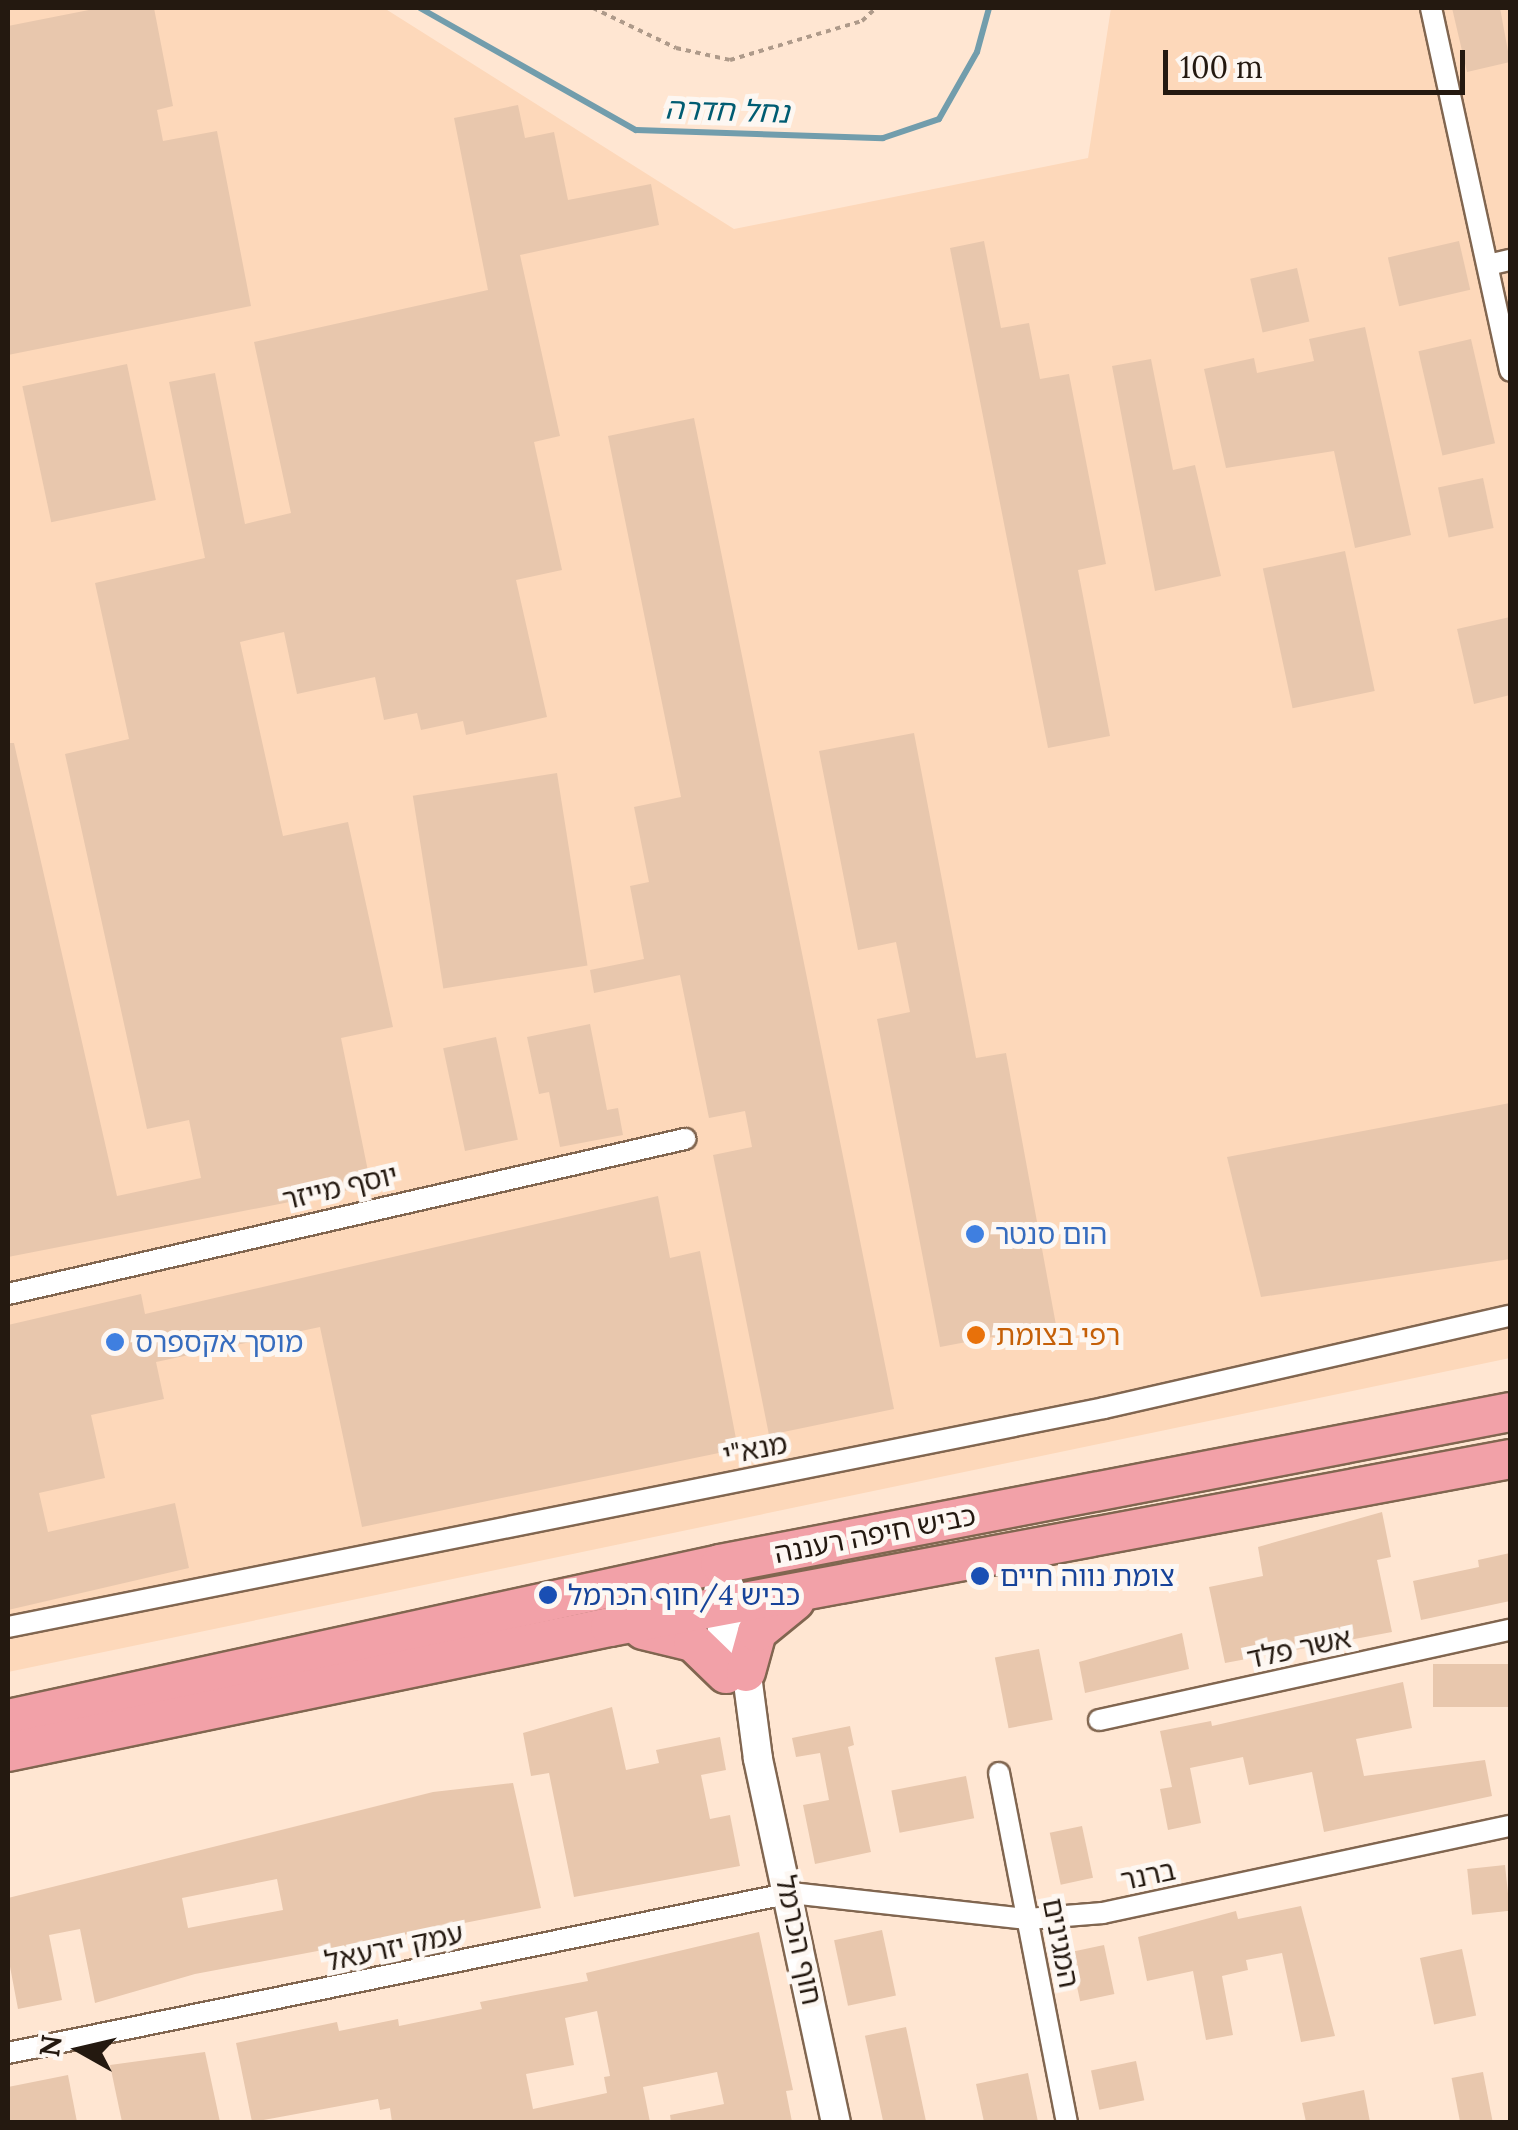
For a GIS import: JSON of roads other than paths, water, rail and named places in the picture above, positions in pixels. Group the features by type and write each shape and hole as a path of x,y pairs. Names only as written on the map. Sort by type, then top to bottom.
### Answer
{"highway":[{"name":"כביש חיפה רעננה","path":"8,1719 720,1564 1510,1412"},
{"name":"כביש חיפה רעננה","path":"8,1752 610,1627 803,1596 1510,1459"},
{"path":"610,1627 693,1642 736,1673 757,1632 803,1596"}],"street":[{"path":"1430,8 1510,370"},
{"path":"1488,265 1510,260"},
{"name":"יוסף מייזר","path":"8,1294 685,1138"},
{"name":"מנא\"י","path":"8,1627 1104,1408 1510,1316"},
{"name":"חוף הכרמל","path":"720,1564 736,1673 791,1894 836,2122"},
{"name":"אשר פלד","path":"1099,1720 1510,1630"},
{"name":"המגינים","path":"999,1773 1067,2122"},
{"name":"ברנר","path":"791,1894 1028,1919 1102,1913 1510,1826"},
{"name":"עמק יזרעאל","path":"8,2054 791,1894"}],"waterway":[{"name":"נחל חדרה","path":"420,8 636,130 883,138 939,119 977,52 989,8"}],"place":[{"name":"הום סנטר","path":"975,1234"},
{"name":"רפי בצומת","path":"976,1335"},
{"name":"מוסך אקספרס","path":"115,1342"},
{"name":"צומת נווה חיים","path":"980,1576"},
{"name":"כביש 4/חוף הכרמל","path":"548,1595"}]}
